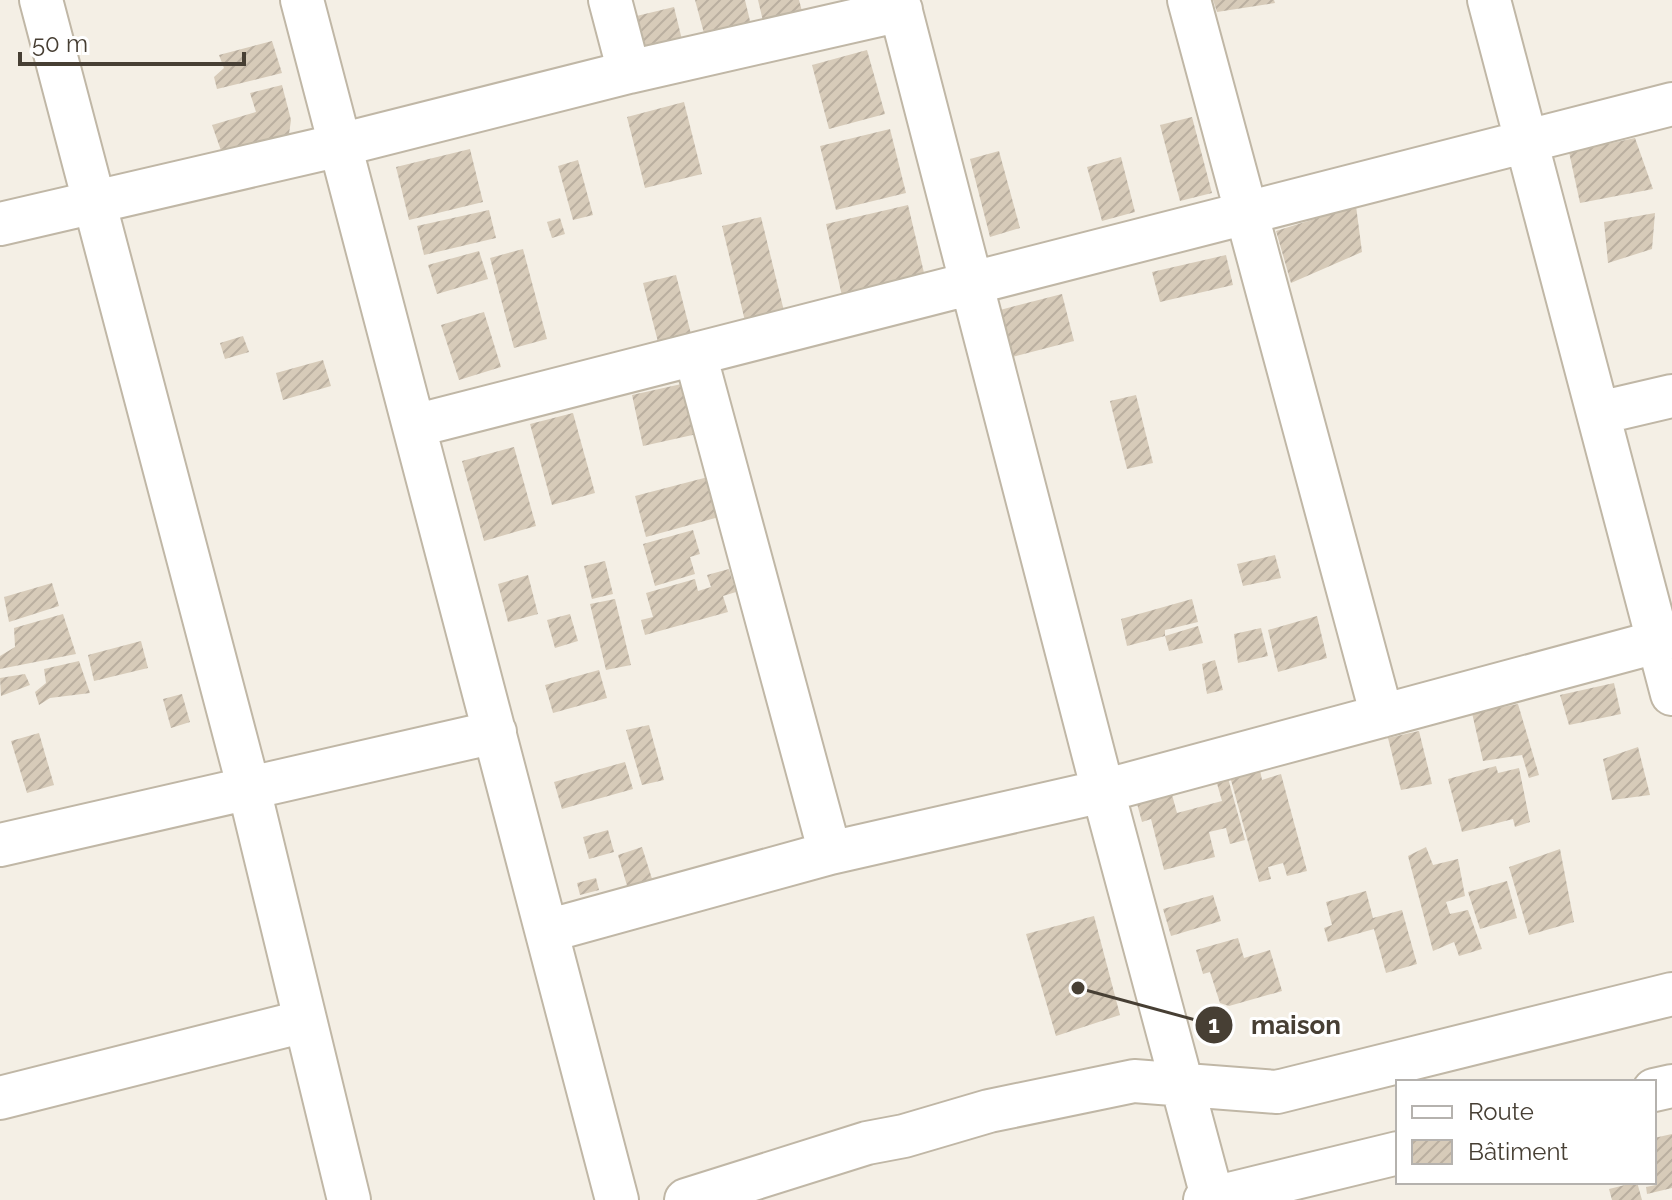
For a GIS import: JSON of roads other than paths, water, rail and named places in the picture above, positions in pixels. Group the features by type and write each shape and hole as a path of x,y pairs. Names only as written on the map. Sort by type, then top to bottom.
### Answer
{"street":[{"path":"41,0 249,789 349,1200"},
{"path":"302,0 617,1200"},
{"path":"610,0 629,72"},
{"path":"1189,0 1382,716"},
{"path":"1489,0 1672,694"},
{"path":"0,224 340,145 900,5 1210,1199 1396,1153"},
{"path":"414,426 1672,104"},
{"path":"695,354 830,853"},
{"path":"1599,413 1672,396"},
{"path":"547,931 830,853 1103,791 1660,641"},
{"path":"0,845 495,732"},
{"path":"686,1200 811,1159 989,1111 1134,1081 1277,1092 1672,994"},
{"path":"0,1098 305,1021"}],"place":[{"name":"maison","path":"1078,988"}]}
